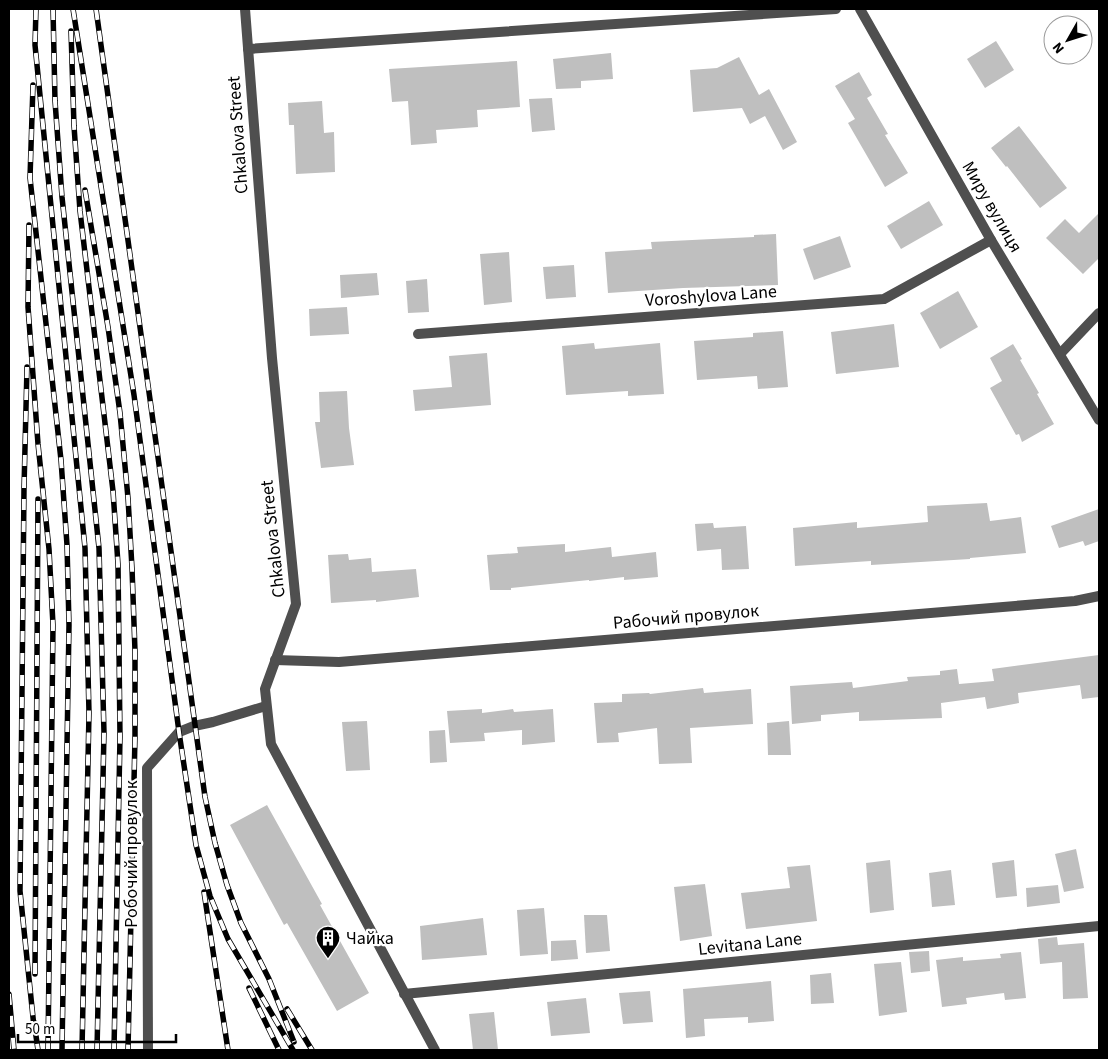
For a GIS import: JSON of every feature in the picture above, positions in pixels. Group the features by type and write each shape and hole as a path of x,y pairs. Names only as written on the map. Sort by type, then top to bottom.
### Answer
{"street":[{"name":"Chkalova Street","path":"245,9 272,358 296,604 264,689 271,744 434,1050"},
{"path":"248,49 836,9"},
{"name":"Миру вулиця","path":"860,9 991,240 1099,420"},
{"name":"Voroshylova Lane","path":"418,334 884,299 991,240"},
{"path":"1060,354 1099,313"},
{"name":"Рабочий провулок","path":"275,660 339,662 1065,602 1099,596"},
{"name":"Робочий провулок","path":"148,1050 147,768 179,732 266,706"},
{"name":"Levitana Lane","path":"404,994 1099,926"}],"building":[{"path":"996,41 1014,70 985,88 967,59"},
{"path":"611,53 613,79 581,81 581,88 556,89 553,59"},
{"path":"739,57 759,95 769,89 797,142 783,150 765,116 750,124 742,108 693,112 690,70 717,68"},
{"path":"517,61 520,107 477,110 478,127 436,130 437,143 411,145 408,101 392,102 389,69"},
{"path":"859,72 872,95 867,98 888,134 885,135 908,173 885,187 848,123 855,119 835,86"},
{"path":"552,98 555,130 532,132 529,99"},
{"path":"322,101 324,133 334,132 335,172 296,174 294,125 289,125 288,103"},
{"path":"1019,126 1067,188 1040,208 991,148"},
{"path":"929,201 943,225 901,249 887,226"},
{"path":"1099,213 1099,258 1083,274 1046,238 1065,219 1079,233"},
{"path":"776,234 778,285 608,293 605,252 652,249 651,242 754,237 754,235"},
{"path":"840,236 851,267 814,280 803,249"},
{"path":"509,252 512,302 484,305 480,254"},
{"path":"574,265 576,297 546,299 543,267"},
{"path":"377,273 379,295 341,298 340,275"},
{"path":"427,279 429,312 408,313 406,281"},
{"path":"958,291 978,327 940,349 920,313"},
{"path":"347,307 349,334 310,336 309,309"},
{"path":"894,324 899,367 836,374 831,332"},
{"path":"783,331 788,387 758,389 757,376 697,380 694,341 753,337 753,333"},
{"path":"594,343 595,349 660,343 664,394 628,396 628,391 566,395 562,346"},
{"path":"1013,344 1054,424 1022,442 1019,434 1016,435 990,388 1002,381 990,358"},
{"path":"487,353 491,405 415,411 413,390 452,387 449,356"},
{"path":"347,391 354,465 321,468 315,422 320,422 319,392"},
{"path":"987,503 990,521 1021,517 1026,553 970,559 871,565 871,561 795,566 793,528 857,522 857,528 928,522 927,506"},
{"path":"1099,509 1099,541 1085,546 1083,541 1059,548 1051,526"},
{"path":"713,523 714,528 746,526 749,569 722,570 721,549 697,551 695,524"},
{"path":"565,544 565,552 611,547 612,557 656,552 658,577 624,580 624,577 511,588 511,590 490,590 487,555 518,553 517,547"},
{"path":"348,554 349,560 371,558 372,572 416,569 419,597 376,602 376,600 331,603 328,555"},
{"path":"1099,655 1099,697 1082,699 1080,685 1018,693 1019,703 987,709 985,697 941,703 942,718 859,721 859,712 821,715 821,721 792,724 790,686 852,682 853,688 908,681 907,677 940,675 940,671 957,669 959,684 994,681 992,669"},
{"path":"703,688 704,693 751,689 753,724 690,728 692,763 659,764 657,728 618,733 619,742 597,743 594,703 622,702 622,694 650,694"},
{"path":"482,709 482,713 513,709 514,712 553,709 555,742 522,745 522,730 484,733 485,741 450,743 447,711"},
{"path":"367,721 370,770 346,771 342,722"},
{"path":"789,721 791,755 768,755 767,723"},
{"path":"445,730 447,762 430,763 429,731"},
{"path":"267,805 369,993 337,1011 287,923 284,925 230,825"},
{"path":"1076,849 1084,888 1064,892 1055,854"},
{"path":"890,860 894,910 870,913 866,863"},
{"path":"1014,860 1017,896 996,898 992,863"},
{"path":"810,865 817,921 746,929 741,893 790,888 787,867"},
{"path":"951,870 955,905 932,907 929,873"},
{"path":"705,884 712,936 680,941 674,887"},
{"path":"1058,885 1060,903 1027,907 1026,888"},
{"path":"544,908 548,954 520,956 517,910"},
{"path":"584,915 607,915 610,951 586,953"},
{"path":"483,918 487,955 422,960 420,926"},
{"path":"1057,937 1058,945 1084,943 1088,998 1063,999 1062,962 1040,964 1038,939"},
{"path":"576,940 578,959 551,961 551,941"},
{"path":"929,951 930,971 911,973 909,952"},
{"path":"1021,952 1026,998 1005,1000 1004,993 966,998 967,1004 942,1007 936,960 963,957 963,961 1001,958 1000,954"},
{"path":"901,962 907,1012 879,1016 874,964"},
{"path":"831,973 834,1003 811,1004 810,975"},
{"path":"771,981 774,1021 748,1023 748,1017 704,1019 705,1036 686,1038 683,989"},
{"path":"650,991 653,1022 623,1024 619,993"},
{"path":"586,998 590,1033 551,1036 547,1002"},
{"path":"494,1012 498,1050 473,1050 469,1014"}],"railway":[{"path":"36,9 35,45 85,548 89,713 82,1050"},
{"path":"53,9 55,101 62,197 99,548 104,733 97,1050"},
{"path":"73,9 134,395 196,845 210,896 228,939 293,1050"},
{"path":"96,9 205,797 227,885 241,923 269,979 294,1042"},
{"path":"71,31 74,126 80,211 113,491 118,564 120,737 114,1050"},
{"path":"33,85 30,178 61,460 67,545 69,625 62,1050"},
{"path":"85,190 120,413 132,568 135,651 135,737 128,1050"},
{"path":"29,225 28,307 38,444 49,549 53,625 48,1050"},
{"path":"27,367 20,891 34,1027"},
{"path":"35,974 38,499"},
{"path":"204,892 228,1050"},
{"path":"249,988 279,1050"},
{"path":"9,994 14,1050"},
{"path":"287,1009 312,1050"},
{"path":"34,1022 38,1050"}],"place":[{"name":"Чайка","path":"328,959"}]}
